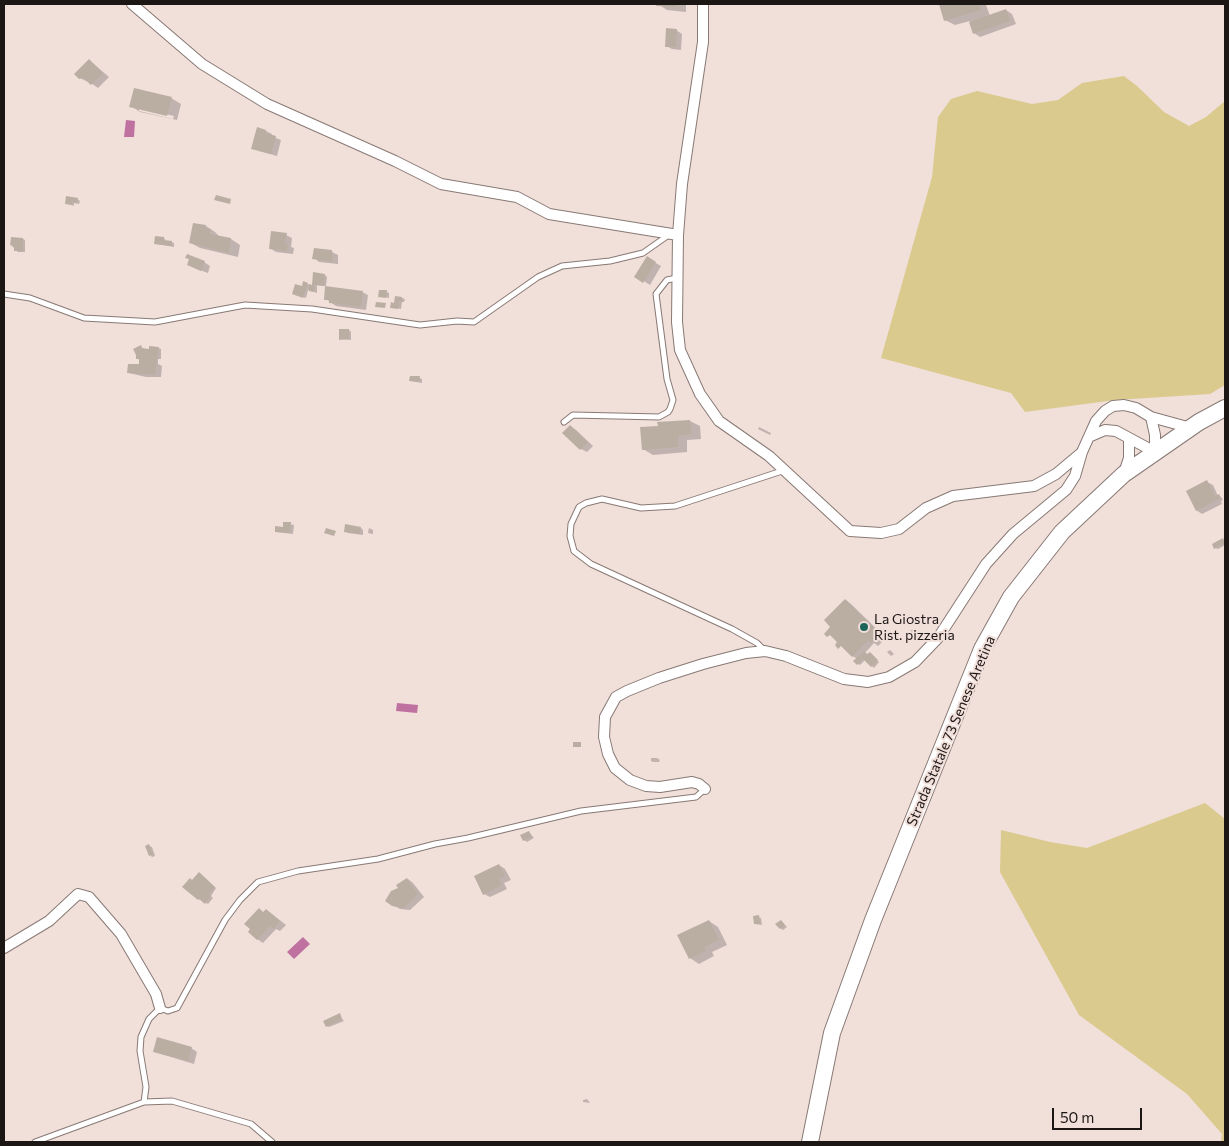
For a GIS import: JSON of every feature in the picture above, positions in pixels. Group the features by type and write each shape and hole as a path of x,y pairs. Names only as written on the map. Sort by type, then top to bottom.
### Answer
{"main road":[{"name":"Strada Statale 73 Senese Aretina","path":"810,1142 832,1033 873,920 982,649 1012,597 1062,532 1124,474 1191,428 1225,408"}],"street":[{"path":"132,4 202,64 267,104 442,184 517,197 549,214 674,234"},
{"path":"703,4 702,42 674,234 678,278 677,322 680,350 700,394 719,421 769,456 850,530 880,533 900,529 926,508 953,496 1034,486 1056,474 1082,452"},
{"path":"706,789 692,782 660,787 646,786 630,780 615,768 608,754 604,737 605,717 616,697 643,684 703,664 746,653 765,651 786,656 844,679 868,682 889,677 915,662 938,638 986,564 1013,534 1066,490 1075,476 1082,452 1096,421 1105,411 1113,406 1124,405 1136,408 1151,417 1191,428"},
{"path":"1090,436 1105,430 1116,431 1155,452 1155,435 1151,417"},
{"path":"1124,474 1129,458 1128,438"},
{"path":"4,948 49,921 78,894 89,897 121,934 156,994 160,1008"}],"lane":[{"path":"4,294 30,298 84,318 155,322 245,305 312,309 420,325 457,321 474,322 538,277 554,269 562,266 610,261 643,253 674,234"},
{"path":"564,422 573,415 659,417 668,412 672,400 667,379 656,294 667,280 678,278"},
{"path":"765,651 757,643 732,629 590,564 574,551 570,536 571,524 579,507 586,503 602,499 641,508 675,506 785,470"},
{"path":"144,1102 146,1087 140,1051 140,1037 149,1019 160,1008 168,1011 177,1008 225,920 240,900 258,882 298,871 378,859 435,844 581,812 696,797 706,789"},
{"path":"35,1142 144,1102 172,1101 251,1124 272,1142"}],"shaded area":[{"path":"1124,76 1164,112 1189,126 1206,117 1225,101 1225,385 1210,394 1115,400 1025,412 1011,393 881,358 932,177 938,117 951,99 977,91 1032,104 1058,100 1082,83"},
{"path":"126,120 135,121 134,137 124,137"},
{"path":"397,703 418,705 417,713 396,711"},
{"path":"1205,803 1225,819 1225,1142 1221,1142 1222,1134 1187,1094 1079,1015 1000,872 1001,830 1050,842 1087,848"},
{"path":"303,937 310,944 294,959 287,952"}],"building":[{"path":"656,4 677,4 676,7 656,6"},
{"path":"939,4 979,4 981,10 944,21"},
{"path":"1006,9 1010,21 973,34 969,22"},
{"path":"666,28 677,29 676,47 665,47"},
{"path":"89,59 103,73 91,85 83,78 79,79 74,74"},
{"path":"134,88 172,97 167,116 129,107"},
{"path":"257,127 266,130 266,133 276,136 271,154 251,149"},
{"path":"216,195 231,199 230,204 214,200"},
{"path":"66,196 78,198 77,203 72,202 72,205 65,204"},
{"path":"193,223 206,225 205,228 211,229 210,234 231,238 229,253 189,243"},
{"path":"271,231 287,233 285,243 288,244 287,251 269,249"},
{"path":"155,236 164,237 164,240 172,241 172,246 154,244"},
{"path":"11,237 23,238 23,251 14,251 14,246 10,245"},
{"path":"314,248 332,250 333,262 312,259"},
{"path":"187,254 205,261 201,271 187,265 189,259 185,258"},
{"path":"647,256 656,262 643,283 634,277"},
{"path":"313,272 325,274 324,286 315,285 314,292 309,291 309,284 312,285"},
{"path":"303,281 308,283 303,298 292,294 295,284 302,286"},
{"path":"325,286 363,291 361,307 329,303 329,300 324,300"},
{"path":"379,290 387,290 386,298 378,297"},
{"path":"395,296 402,297 402,302 399,301 398,309 390,308 391,302 394,303"},
{"path":"376,302 386,303 385,308 375,307"},
{"path":"339,329 349,329 349,339 339,340"},
{"path":"141,345 142,348 149,349 149,346 159,347 155,375 127,373 128,364 139,364 139,359 136,359 133,349"},
{"path":"410,376 420,376 419,382 409,381"},
{"path":"690,420 692,434 678,436 678,447 642,450 640,427 658,426 657,422"},
{"path":"570,425 588,442 580,450 562,433"},
{"path":"1207,480 1215,496 1219,494 1221,498 1196,511 1186,491"},
{"path":"283,522 291,522 290,533 275,532 275,526 283,527"},
{"path":"345,524 361,527 360,534 344,532"},
{"path":"326,528 336,531 334,536 324,533"},
{"path":"1223,538 1225,543 1214,549 1212,544"},
{"path":"845,599 880,634 871,643 868,640 852,657 841,646 838,649 835,645 837,642 830,635 827,637 824,634 830,627 824,620"},
{"path":"864,651 867,654 870,652 878,660 871,667 863,659 857,665 853,661"},
{"path":"573,742 581,742 581,747 573,747"},
{"path":"529,831 532,837 523,841 520,835"},
{"path":"149,844 153,854 149,856 145,846"},
{"path":"499,864 505,876 499,879 502,885 483,895 474,876"},
{"path":"199,872 215,887 209,894 211,896 205,904 182,887"},
{"path":"407,878 418,894 404,908 392,906 385,901 391,891 398,888 396,885"},
{"path":"259,908 263,912 266,909 280,921 274,929 270,926 257,940 248,932 250,929 244,924"},
{"path":"759,915 760,924 754,924 753,916"},
{"path":"709,920 719,940 704,947 706,951 689,959 677,935"},
{"path":"781,920 785,925 780,929 775,924"},
{"path":"340,1013 342,1019 326,1027 323,1021"},
{"path":"157,1037 192,1047 188,1061 153,1052"}],"place":[{"name":"La Giostra Rist. pizzeria","path":"864,627"}]}
